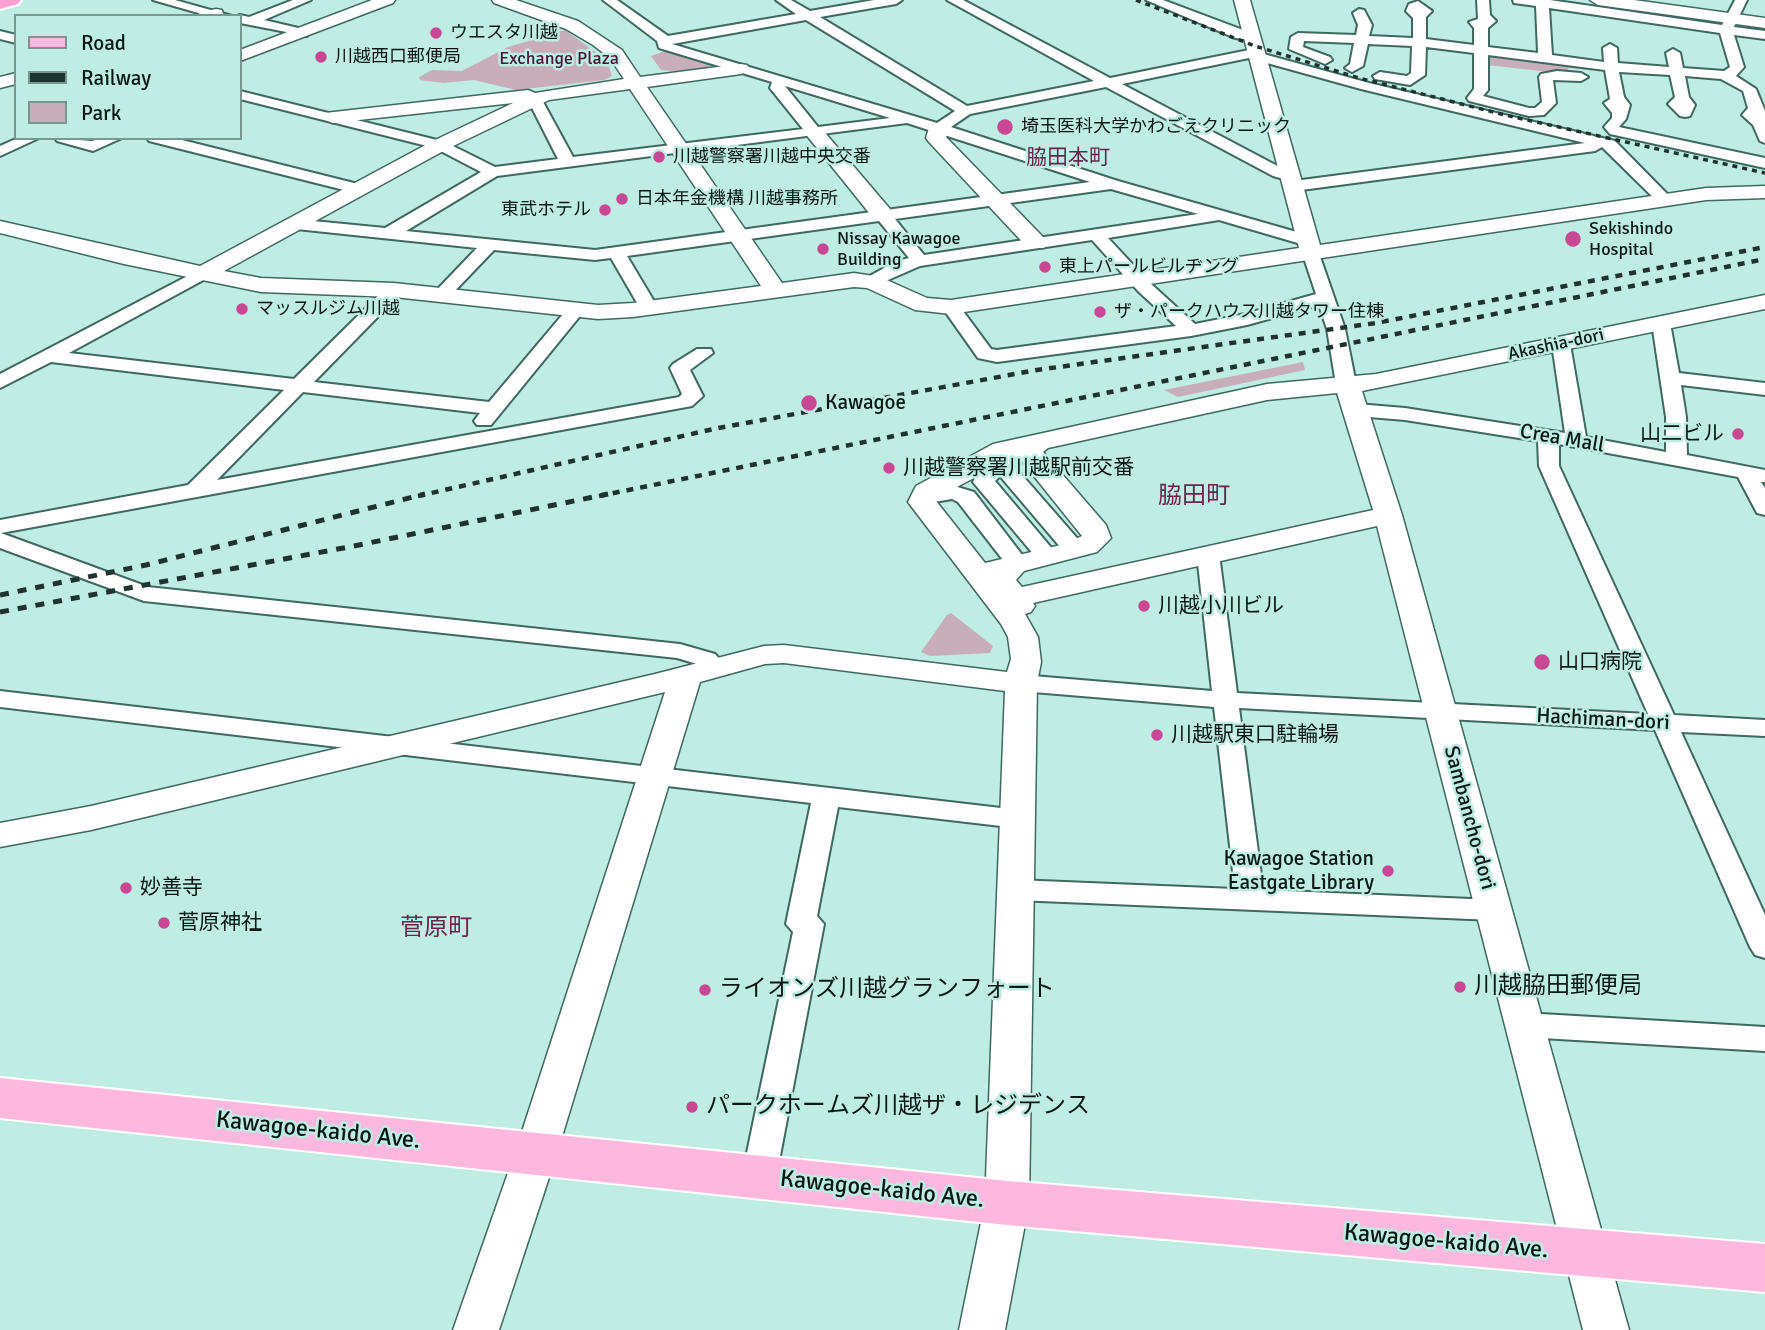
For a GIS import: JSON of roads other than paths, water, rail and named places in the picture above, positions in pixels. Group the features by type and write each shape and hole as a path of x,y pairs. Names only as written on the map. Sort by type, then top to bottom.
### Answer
{"highway":[{"path":"0,4 10,0"}],"main road":[{"name":"Kawagoe-kaido Ave.","path":"0,1098 1007,1203 1765,1268"}],"street":[{"path":"159,0 212,14"},
{"path":"245,20 305,0"},
{"path":"242,55 387,0"},
{"path":"500,0 584,31 616,54 642,81 783,289"},
{"path":"524,0 571,15 611,35 631,52 642,81"},
{"path":"610,0 669,47 1221,216 1309,247"},
{"path":"782,0 965,111"},
{"path":"664,41 897,0"},
{"path":"1152,0 1240,35 1255,46 1366,86 1610,144 1666,201"},
{"path":"1242,0 1309,247 1340,345 1346,384"},
{"path":"1483,0 1481,90 1474,98 1535,112 1549,103 1546,77 1550,76 1732,73 1737,67 1729,24 1741,0"},
{"path":"1519,0 1668,21 1765,23"},
{"path":"958,3 985,2"},
{"path":"1543,2 1545,57"},
{"path":"958,3 1293,181 1610,144"},
{"path":"1352,68 1356,66 1365,25 1355,4"},
{"path":"1604,12 1655,4 1765,35"},
{"path":"1418,7 1421,42 1418,75 1410,81 1352,68 1301,53 1296,49 1298,37 1421,42 1545,57 1613,73"},
{"path":"245,20 302,33"},
{"path":"1668,21 1665,25 1685,123"},
{"path":"1035,243 936,138 939,128 965,111 1246,54 1255,46"},
{"path":"1610,48 1619,119 1611,127 1615,131 1685,123 1765,163"},
{"path":"0,382 440,145 536,100 559,91 741,69"},
{"path":"1724,75 1749,89 1760,124"},
{"path":"780,81 777,88 920,261"},
{"path":"242,95 440,145 493,172"},
{"path":"332,117 516,96 536,100"},
{"path":"536,100 568,163"},
{"path":"388,234 493,172 912,120"},
{"path":"0,151 27,140"},
{"path":"70,140 93,146 110,140"},
{"path":"163,140 360,189"},
{"path":"293,224 595,255 1112,184"},
{"path":"0,227 201,274 261,285 394,290 575,311 649,308 848,280 872,282 923,305 951,307 1138,279 1309,247 1726,192 1765,192"},
{"path":"872,282 903,265 920,261 1221,216"},
{"path":"1096,235 1191,330"},
{"path":"441,295 490,244"},
{"path":"616,252 649,308"},
{"path":"195,490 394,290"},
{"path":"951,307 985,354 997,356 1191,330 1247,319 1326,297"},
{"name":"Akashia-dori","path":"922,498 926,492 1002,450 1033,447 1267,392 1376,382 1765,302"},
{"path":"469,439 575,311"},
{"path":"1661,323 1676,418 1677,459"},
{"path":"1562,344 1576,441"},
{"path":"0,527 690,400 693,396 680,368 704,353"},
{"path":"49,356 494,409"},
{"path":"1670,379 1765,389"},
{"name":"Sambancho-dori","path":"1346,384 1357,410 1388,515 1606,1330"},
{"name":"Crea Mall","path":"1357,410 1405,414 1548,436 1755,474"},
{"path":"1548,436 1549,466 1765,947"},
{"path":"964,559 974,567 988,570 1061,553 1092,543 1097,538 1096,531 1033,447 985,476 985,485 1061,553"},
{"path":"1755,474 1765,508"},
{"path":"1006,599 964,559 925,508 922,498 954,492 966,497 1016,565"},
{"path":"1006,599 1388,515"},
{"path":"0,540 144,594 646,647 695,654 706,659 656,775 536,1153 476,1330"},
{"path":"1208,554 1250,898"},
{"path":"982,1330 1007,1203 1023,637 1006,599 1000,576 1016,565"},
{"path":"0,835 91,818 393,747 764,655 784,654 1023,670"},
{"name":"Hachiman-dori","path":"1023,670 1226,700 1765,728"},
{"path":"0,699 1018,819"},
{"path":"759,1177 809,924 801,923 826,797"},
{"path":"1016,890 1494,910"},
{"path":"1524,1025 1765,1039"}],"railway":[{"path":"1136,0 1255,46 1359,78 1505,115 1765,173"},
{"path":"418,496 718,428 1037,370 1376,323 1765,247"},
{"path":"599,496 1765,259"},
{"path":"0,595 146,565 425,494"},
{"path":"0,612 354,546 608,494"}],"place":[{"name":"ウエスタ川越","path":"436,33"},
{"name":"川越西口郵便局","path":"321,57"},
{"name":"埼玉医科大学かわごえクリニック","path":"1005,127"},
{"name":"川越警察署川越中央交番","path":"659,157"},
{"name":"日本年金機構 川越事務所","path":"622,199"},
{"name":"東武ホテル","path":"605,210"},
{"name":"Sekishindo Hospital","path":"1573,239"},
{"name":"Nissay Kawagoe Building","path":"823,249"},
{"name":"東上パールビルヂング","path":"1045,267"},
{"name":"マッスルジム川越","path":"242,309"},
{"name":"ザ・パークハウス川越タワー住棟","path":"1100,312"},
{"name":"Kawagoe","path":"809,403"},
{"name":"山二ビル","path":"1738,434"},
{"name":"川越警察署川越駅前交番","path":"889,468"},
{"name":"川越小川ビル","path":"1144,606"},
{"name":"山口病院","path":"1542,662"},
{"name":"川越駅東口駐輪場","path":"1157,735"},
{"name":"Kawagoe Station Eastgate Library","path":"1388,871"},
{"name":"妙善寺","path":"126,888"},
{"name":"菅原神社","path":"164,923"},
{"name":"川越脇田郵便局","path":"1460,987"},
{"name":"ライオンズ川越グランフォート","path":"705,990"},
{"name":"パークホームズ川越ザ・レジデンス","path":"692,1107"}],"district":[{"name":"脇田本町","path":"1068,158"},
{"name":"脇田町","path":"1194,497"},
{"name":"菅原町","path":"436,929"}],"park label":[{"name":"Exchange Plaza","path":"559,59"}]}
